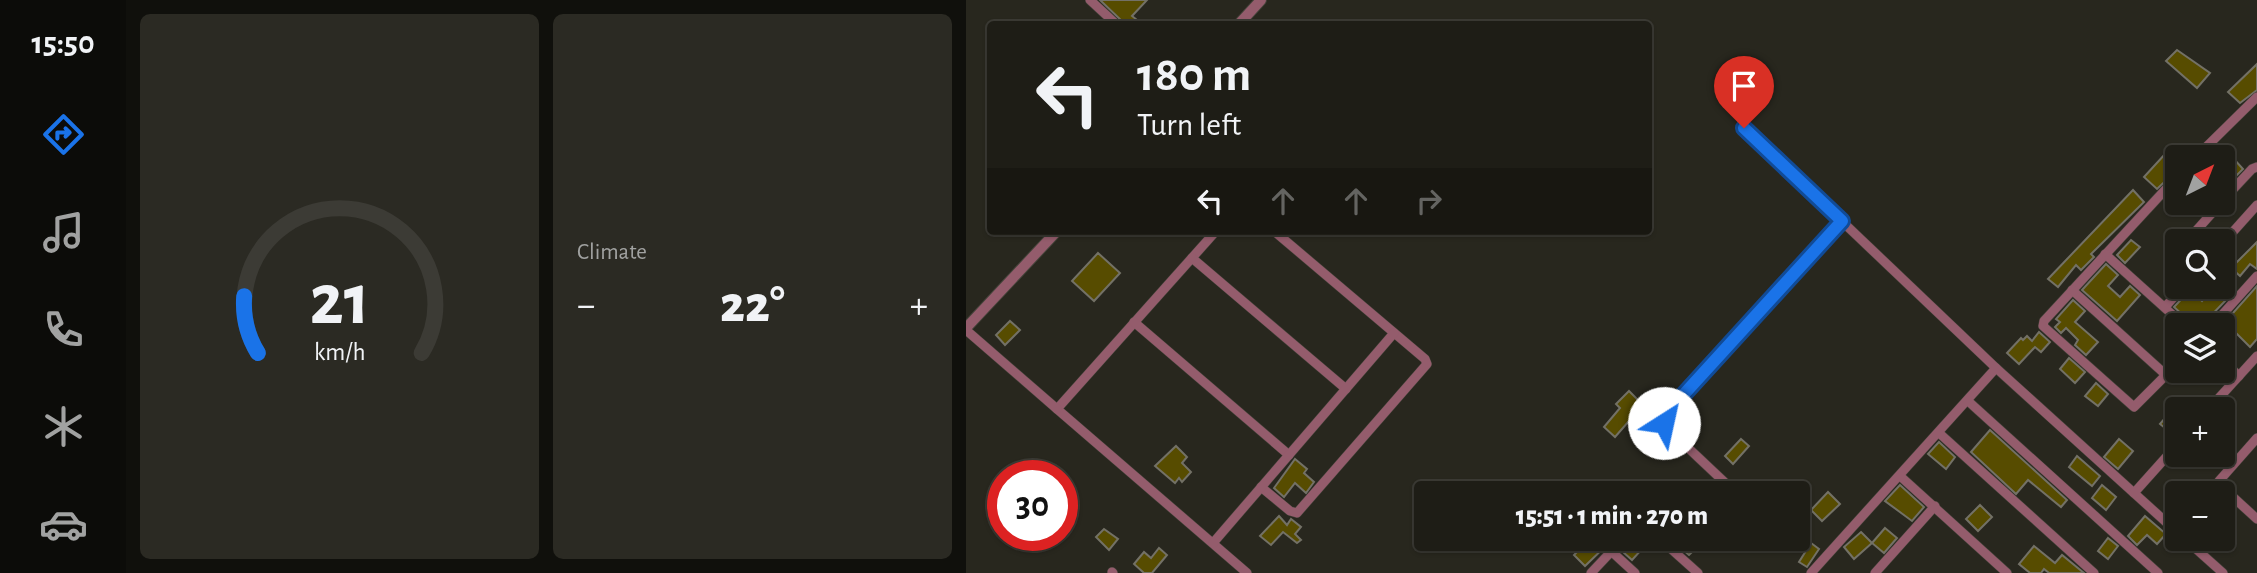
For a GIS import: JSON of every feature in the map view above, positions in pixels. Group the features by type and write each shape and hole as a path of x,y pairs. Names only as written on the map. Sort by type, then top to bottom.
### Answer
{"street":[{"path":"1090,0 1113,21"},
{"path":"1242,21 1261,0"},
{"path":"2208,145 2257,97"},
{"path":"1744,128 1996,368 2165,521"},
{"path":"2235,188 2257,167"},
{"path":"2165,190 2044,321 2046,330 2134,407 2165,376"},
{"path":"2235,230 2257,205"},
{"path":"2198,229 2210,215"},
{"path":"1723,481 1666,427 1663,419 1842,221"},
{"path":"1053,235 966,329 1247,573"},
{"path":"1057,410 1212,235"},
{"path":"1261,487 1290,511 1297,513 1426,367 1425,359 1279,235"},
{"path":"2105,254 2171,313"},
{"path":"1192,258 1346,389"},
{"path":"2224,313 2257,276"},
{"path":"2072,290 2165,374"},
{"path":"2165,307 2172,299"},
{"path":"1135,322 1289,455"},
{"path":"1213,543 1394,333"},
{"path":"2220,397 2257,356"},
{"path":"1811,573 1996,368"},
{"path":"2235,372 2239,376"},
{"path":"1968,401 2158,573"},
{"path":"1939,433 2094,573"},
{"path":"2257,438 2221,479 2220,485 2257,519"},
{"path":"2249,447 2257,454"},
{"path":"2134,493 2165,458"},
{"path":"1900,476 2007,573"},
{"path":"1875,573 1935,506"},
{"path":"1591,573 1611,551 1635,573"},
{"path":"1673,551 1698,573"},
{"path":"2198,551 2223,573"}],"building":[{"path":"1100,0 1147,0 1132,16 1138,21 1122,21"},
{"path":"2177,50 2210,73 2197,88 2166,61"},
{"path":"2257,64 2257,90 2240,103 2228,92"},
{"path":"2165,154 2165,181 2157,189 2144,177"},
{"path":"2235,160 2243,169 2235,177"},
{"path":"2133,190 2144,202 2091,254 2094,257 2081,270 2076,265 2058,287 2048,279"},
{"path":"2131,240 2140,247 2125,263 2117,255"},
{"path":"2257,242 2257,269 2250,264 2240,276 2235,272 2235,264"},
{"path":"1098,253 1120,273 1094,301 1072,281"},
{"path":"2106,264 2118,275 2108,286 2120,297 2130,286 2140,295 2117,321 2082,290"},
{"path":"2257,286 2257,339 2250,347 2235,332 2233,313"},
{"path":"2182,299 2227,299 2214,313 2181,313 2174,307"},
{"path":"2073,300 2085,311 2075,322 2098,342 2086,355 2075,345 2078,340 2066,328 2061,333 2055,327 2060,322 2056,319"},
{"path":"1010,321 1020,330 1005,345 996,335"},
{"path":"2039,332 2050,342 2041,352 2035,347 2019,364 2007,353 2021,338 2023,340 2027,336 2032,341"},
{"path":"2069,358 2085,372 2075,383 2060,369"},
{"path":"2096,383 2108,394 2098,406 2085,396"},
{"path":"1629,391 1643,405 1615,437 1604,427 1620,408 1616,404"},
{"path":"1990,430 2067,500 2061,507 2028,480 2016,494 1971,452"},
{"path":"1741,439 1749,446 1733,464 1725,456"},
{"path":"2119,439 2133,451 2118,469 2104,457"},
{"path":"1939,442 1955,457 1946,469 1928,454"},
{"path":"1176,446 1187,457 1182,463 1191,472 1182,482 1179,478 1175,483 1155,466"},
{"path":"2077,456 2100,476 2092,486 2069,467"},
{"path":"1295,459 1307,469 1304,473 1314,482 1306,493 1295,483 1284,497 1274,488"},
{"path":"1900,485 1924,507 1912,521 1885,501"},
{"path":"2102,485 2116,497 2106,510 2092,498"},
{"path":"1828,492 1840,504 1822,521 1811,510"},
{"path":"1980,505 1992,517 1978,531 1966,519"},
{"path":"1279,516 1287,525 1291,519 1301,527 1295,534 1301,540 1297,543 1283,532 1271,545 1260,536"},
{"path":"2145,516 2165,533 2157,544 2147,535 2137,545 2128,536"},
{"path":"1885,528 1897,538 1884,553 1872,543"},
{"path":"1104,529 1118,539 1109,550 1096,537"},
{"path":"1861,532 1872,543 1854,559 1844,547"},
{"path":"2108,538 2118,546 2108,559 2098,551"},
{"path":"1810,545 1819,549 1807,567 1799,562 1806,551 1810,551"},
{"path":"2034,546 2055,563 2062,555 2084,573 2049,573 2044,569 2041,573 2030,573 2019,564"},
{"path":"1159,548 1167,555 1152,573 1144,573 1134,564 1144,552 1151,558"},
{"path":"1578,551 1601,551 1585,566 1574,555"},
{"path":"1622,551 1640,551 1632,560"}],"route":[{"path":"1664,423 1665,415 1842,221 1744,128"}]}
